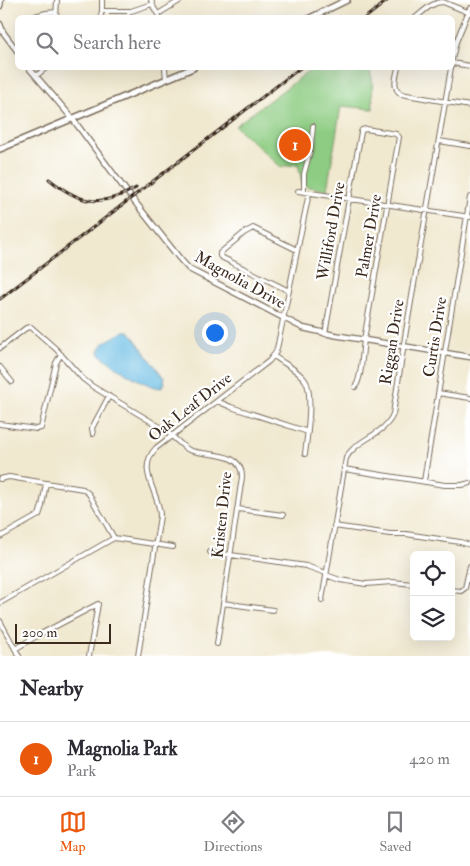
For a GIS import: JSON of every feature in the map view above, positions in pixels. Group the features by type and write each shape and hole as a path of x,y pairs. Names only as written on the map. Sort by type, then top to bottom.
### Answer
{"main road":[{"path":"316,15 347,0"},
{"path":"0,149 188,70"}],"street":[{"path":"0,6 1,0"},
{"path":"39,15 56,12 57,0"},
{"path":"101,15 102,0"},
{"path":"160,15 181,0"},
{"path":"102,11 131,11 151,2 158,15"},
{"path":"420,15 438,2 469,11 455,45"},
{"path":"0,24 3,32 15,48"},
{"path":"455,64 470,66"},
{"name":"Magnolia Drive","path":"31,70 72,118 127,192 189,269 303,328 325,334 470,357"},
{"path":"36,76 44,70"},
{"path":"165,70 166,79"},
{"path":"398,70 395,88 398,93 470,106"},
{"name":"Riggan Drive","path":"322,600 346,458 352,450 386,425 392,417 451,70"},
{"path":"305,454 308,432 307,383 301,376 274,356 297,250 306,192 304,174 311,147 313,126"},
{"name":"Williford Drive","path":"325,334 361,132 368,129 396,134 398,137"},
{"name":"Palmer Drive","path":"355,388 358,383 398,137"},
{"path":"439,141 470,146"},
{"path":"298,191 468,217"},
{"name":"Curtis Drive","path":"424,481 470,197"},
{"path":"289,291 220,256 220,253 252,228 297,250"},
{"name":"Kristen Drive","path":"0,348 30,327 61,354 86,382 172,436 190,450 238,462 242,474 238,509 217,644"},
{"path":"0,424 36,429 42,427 56,363 61,354"},
{"name":"Oak Leaf Drive","path":"138,656 160,511 148,477 149,459 154,450 274,356"},
{"path":"0,367 12,382"},
{"path":"438,393 470,398"},
{"path":"92,434 92,428 109,396"},
{"path":"218,401 308,432"},
{"path":"344,469 456,485 470,484"},
{"path":"0,479 9,477 83,489 89,494 114,538"},
{"path":"0,537 39,515 46,483"},
{"path":"238,509 283,515"},
{"path":"334,526 390,534 406,534 470,545"},
{"path":"0,603 114,538 173,547"},
{"path":"210,552 306,566 340,580 366,584 392,582 410,584"},
{"path":"455,591 461,591 465,588 470,569"},
{"path":"223,603 273,610"},
{"path":"15,649 98,604 90,656"},
{"path":"0,621 19,656"}],"green space":[{"path":"310,70 370,70 372,78 373,109 341,106 327,190 303,186 298,164 281,167 235,126"}],"water":[{"path":"124,331 129,331 164,378 165,383 161,388 138,380 100,355 99,350 105,342"}],"railway":[{"path":"369,15 388,0"},
{"path":"0,299 297,70"},
{"path":"49,179 71,194 91,200 112,199 136,188"}],"place":[{"name":"Magnolia Park","path":"295,145"}]}
